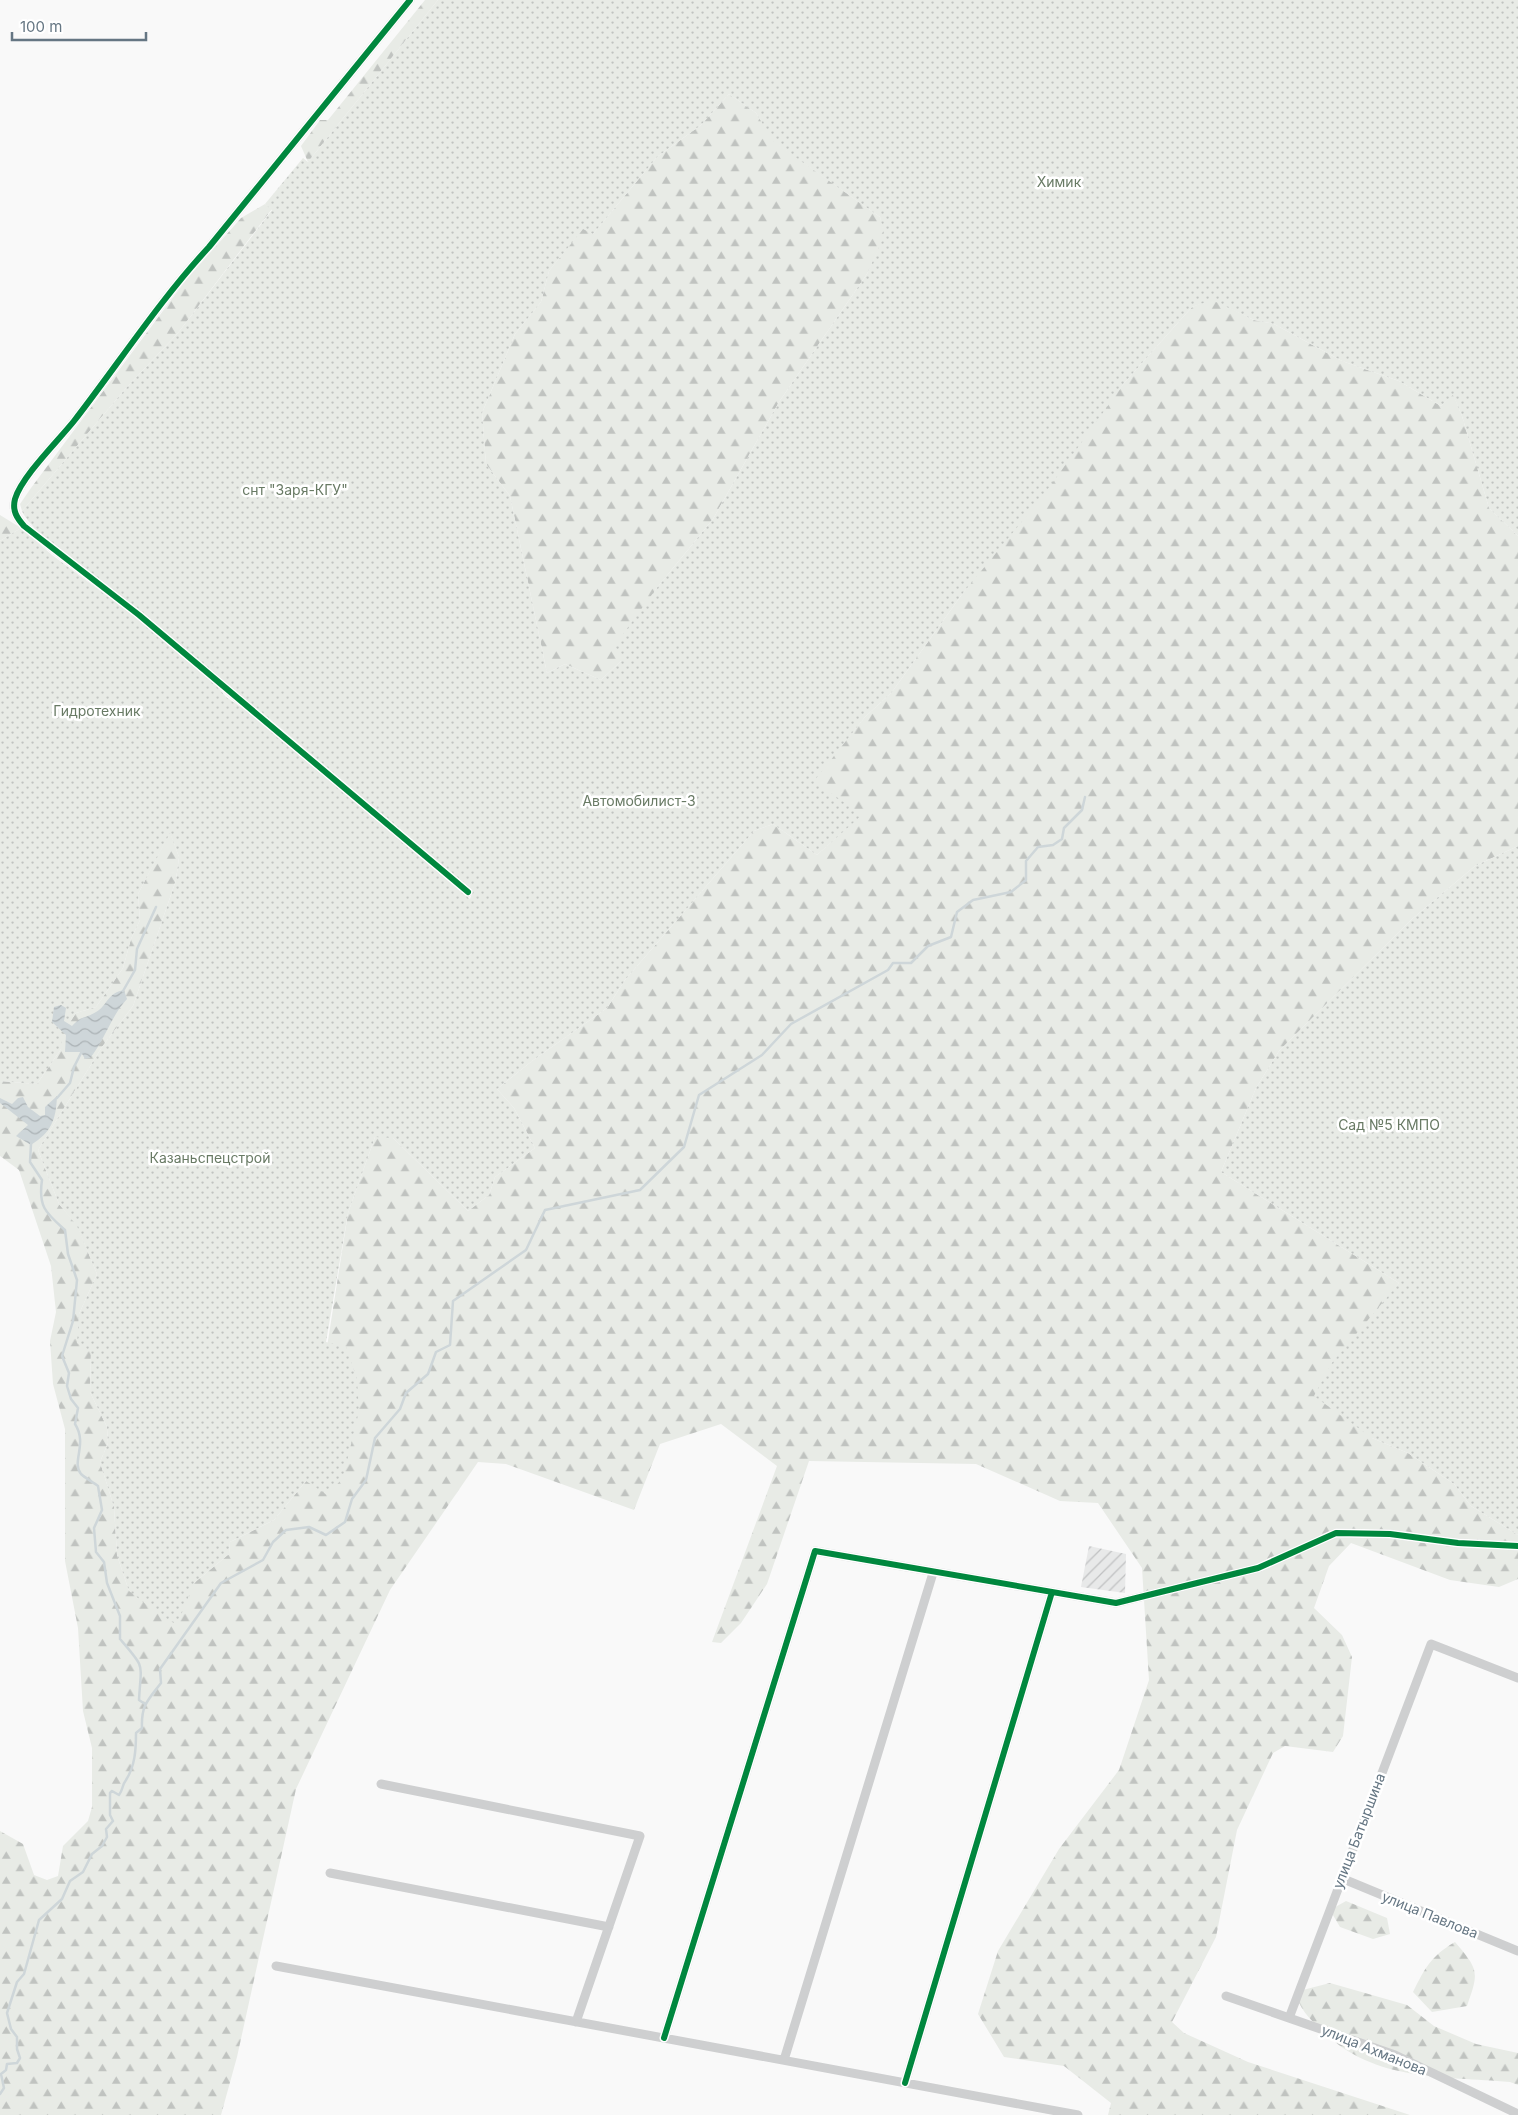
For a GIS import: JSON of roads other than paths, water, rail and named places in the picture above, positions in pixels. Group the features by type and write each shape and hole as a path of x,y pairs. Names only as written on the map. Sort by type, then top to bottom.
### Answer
{"street":[{"path":"410,0 209,247 180,279 103,383 23,483 14,506 16,517 24,526 139,615 468,892"},
{"path":"664,2038 815,1550 933,1572 1116,1602 1258,1568 1336,1533 1390,1534 1458,1543 1518,1546"},
{"path":"784,2060 933,1572"},
{"path":"905,2083 1052,1592"},
{"name":"улица Батыршина","path":"1288,2018 1431,1644 1518,1678"},
{"path":"381,1784 640,1836 576,2022"},
{"path":"330,1873 609,1927"},
{"name":"улица Павлова","path":"1342,1878 1518,1951"},
{"path":"276,1966 1078,2115"},
{"name":"улица Ахманова","path":"1226,1996 1395,2055 1518,2114"}],"water":[{"path":"124,990 127,999 90,1058 85,1059 81,1052 65,1052 66,1035 52,1022 54,1007 61,1005 66,1008 64,1021 72,1026 78,1020 100,1009 111,996"},
{"path":"57,1096 54,1119 51,1125 31,1145 16,1136 28,1125 0,1103 0,1098 12,1104 18,1098 23,1097 28,1107 40,1116 45,1115 45,1107"}],"waterway":[{"path":"0,2094 4,2088 1,2074 6,2070 7,2064 17,2063 20,2058 17,2049 17,2037 11,2029 7,2013 17,1982 24,1974 39,1920 62,1899 70,1881 83,1872 92,1854 102,1846 107,1837 106,1829 113,1821 110,1815 110,1793 112,1791 119,1795 129,1775 135,1752 136,1733 142,1728 146,1703 161,1683 160,1669 221,1583 263,1560 273,1542 286,1530 309,1527 326,1535 345,1522 352,1499 366,1480 375,1438 400,1409 406,1393 428,1374 436,1352 450,1345 453,1301 526,1250 545,1210 640,1190 684,1147 699,1095 762,1055 791,1024 888,970 893,963 911,963 928,946 951,937 957,912 973,900 1011,892 1026,880 1026,861 1038,847 1053,845 1062,839 1064,828 1082,810 1085,797"},
{"path":"123,991 135,970 137,949 156,907"},
{"path":"57,1098 70,1083 74,1067 82,1051"},
{"path":"31,1144 30,1162 42,1180 41,1197 45,1209 65,1230 68,1254 77,1280 73,1321 62,1356 69,1373 67,1386 71,1399 78,1408 75,1424 79,1431 80,1439 78,1469 83,1476 98,1486 102,1510 94,1528 96,1552 104,1562 107,1583 120,1616 120,1639 140,1666 139,1700 145,1704"}],"park label":[{"name":"Химик","path":"1059,182"},
{"name":"снт \"Заря-КГУ\"","path":"295,490"},
{"name":"Гидротехник","path":"97,711"},
{"name":"Автомобилист-3","path":"639,801"},
{"name":"Сад №5 КМПО","path":"1389,1125"},
{"name":"Казаньспецстрой","path":"210,1158"}]}
